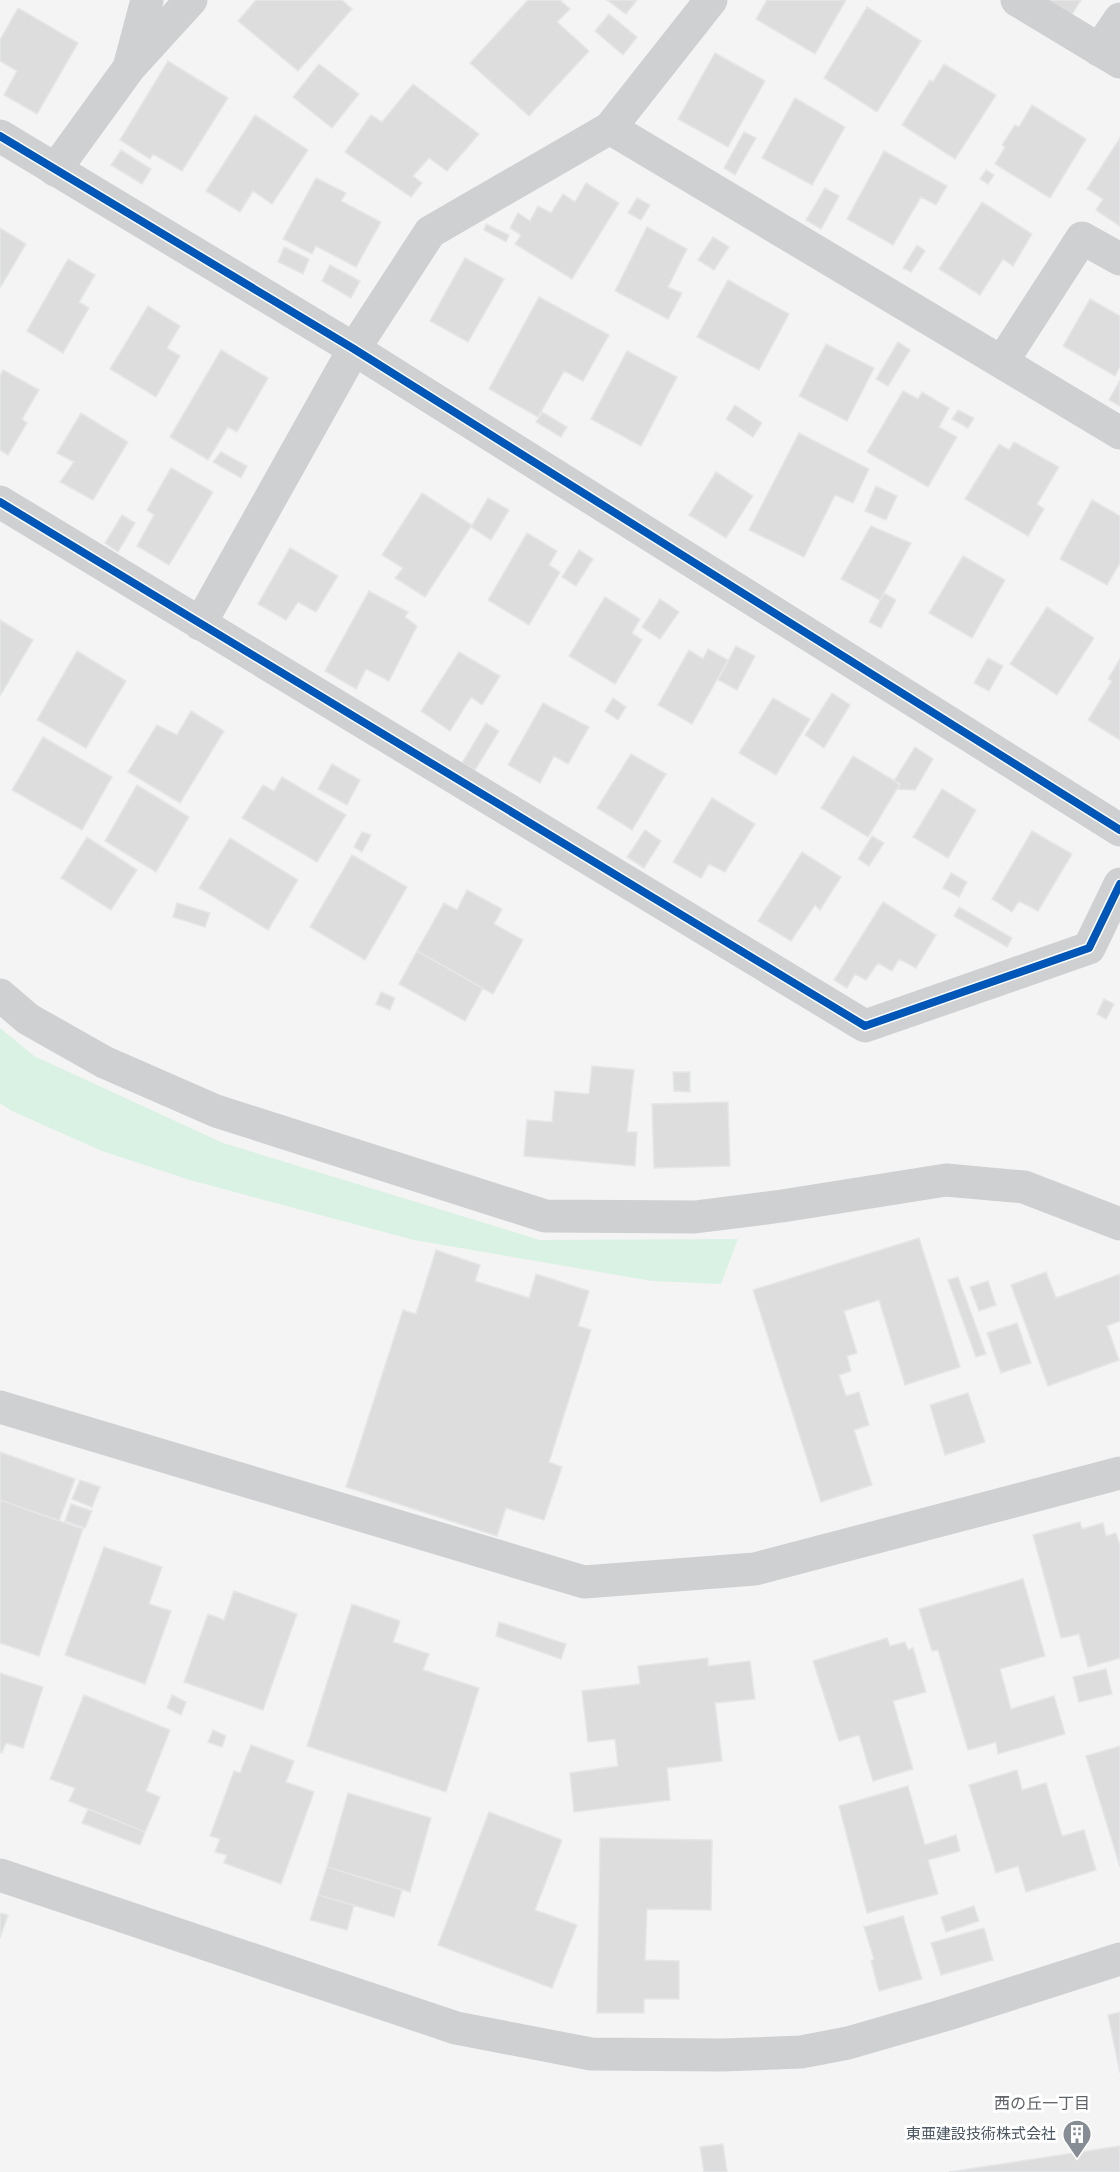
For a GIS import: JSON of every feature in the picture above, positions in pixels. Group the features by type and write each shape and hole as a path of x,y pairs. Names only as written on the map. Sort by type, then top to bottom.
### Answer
{"street":[{"path":"129,68 147,0"},
{"path":"55,170 129,68 191,0"},
{"path":"200,624 354,349 430,232 610,128 711,0"},
{"path":"1017,0 1110,56 1120,19"},
{"path":"610,128 1120,433"},
{"path":"0,136 354,349 1120,830"},
{"path":"1002,362 1082,238 1120,259"},
{"path":"0,502 865,1026 1089,948 1120,884"},
{"path":"0,995 28,1019 104,1062 216,1111 544,1216 695,1217 782,1206 946,1180 1024,1186 1120,1224"},
{"path":"0,1407 584,1582 755,1569 1120,1473"},
{"path":"0,1875 456,2028 591,2054 722,2055 801,2052 848,2043 948,2014 1120,1959"}],"green space":[{"path":"0,1028 34,1056 223,1143 540,1240 738,1239 721,1284 652,1281 414,1240 190,1180 102,1151 12,1111 0,1103"}],"building":[{"path":"256,0 342,0 352,9 298,71 238,21"},
{"path":"528,0 560,0 570,9 557,22 589,51 529,116 470,63"},
{"path":"607,0 637,0 626,14"},
{"path":"767,0 846,0 815,54 756,19"},
{"path":"1042,0 1081,0 1070,18"},
{"path":"867,7 921,41 877,112 824,78"},
{"path":"18,8 78,43 37,114 4,95 17,71 0,61 0,40"},
{"path":"609,14 637,37 623,55 595,31"},
{"path":"715,53 765,81 728,147 678,119"},
{"path":"168,61 228,98 182,171 153,154 150,159 120,140"},
{"path":"319,64 359,94 332,128 293,97"},
{"path":"944,64 996,95 955,159 902,125 930,80 933,82"},
{"path":"413,84 479,134 447,171 429,158 413,176 422,183 411,197 345,152 371,115 382,122"},
{"path":"795,98 845,127 812,185 762,158"},
{"path":"1032,105 1086,139 1050,198 995,164 1005,147 1002,145 1015,125 1019,127"},
{"path":"255,115 308,150 272,204 253,191 240,212 206,191"},
{"path":"744,132 756,138 735,175 724,168"},
{"path":"1120,138 1120,226 1096,210 1103,199 1087,189"},
{"path":"121,150 151,169 142,184 111,165"},
{"path":"884,151 947,186 936,205 921,197 893,245 847,219"},
{"path":"986,170 994,175 988,184 980,179"},
{"path":"316,178 346,193 341,201 381,222 356,267 316,246 312,254 283,239"},
{"path":"586,183 619,203 572,279 515,244 521,235 510,228 518,213 530,221 538,206 551,213 563,194 575,202"},
{"path":"825,188 839,196 821,229 806,220"},
{"path":"637,198 650,205 641,220 628,213"},
{"path":"982,202 1032,234 1013,266 1003,259 980,295 939,269"},
{"path":"486,224 509,235 506,242 484,230"},
{"path":"647,227 687,249 668,287 682,293 668,319 615,291"},
{"path":"0,228 26,244 0,288"},
{"path":"713,237 729,247 714,270 698,260"},
{"path":"917,245 925,251 911,272 903,268"},
{"path":"284,247 309,259 303,274 278,262"},
{"path":"465,258 504,279 468,342 430,321"},
{"path":"68,259 95,275 79,302 89,308 63,353 27,331"},
{"path":"330,265 360,281 351,298 322,281"},
{"path":"728,280 789,314 759,370 697,337"},
{"path":"539,297 609,335 583,381 564,371 538,417 489,389"},
{"path":"1090,299 1120,316 1120,366 1115,376 1063,346"},
{"path":"148,306 180,326 167,348 180,356 156,397 110,369"},
{"path":"898,342 910,350 888,386 876,379"},
{"path":"826,344 874,368 847,421 799,396"},
{"path":"221,350 268,378 237,432 228,427 208,460 170,437"},
{"path":"627,351 677,377 641,446 591,419"},
{"path":"3,370 39,390 22,419 27,423 8,455 0,450 0,376"},
{"path":"1120,380 1120,406 1109,400"},
{"path":"903,391 918,399 922,392 949,408 939,427 957,437 928,487 867,452"},
{"path":"735,405 762,423 753,437 726,419"},
{"path":"958,410 974,418 968,428 952,419"},
{"path":"542,412 567,427 561,437 536,422"},
{"path":"81,413 128,442 93,500 60,482 74,462 57,453"},
{"path":"799,433 869,469 853,503 835,495 804,557 749,530"},
{"path":"1014,442 1059,467 1037,504 1044,509 1028,536 965,499 999,444 1009,450"},
{"path":"221,452 247,466 241,478 213,462"},
{"path":"171,468 213,492 169,565 137,546 154,515 147,510"},
{"path":"716,472 753,496 726,538 689,515"},
{"path":"876,486 897,496 886,520 865,511"},
{"path":"422,493 472,525 425,597 395,578 403,568 382,555"},
{"path":"488,498 509,510 491,540 471,527"},
{"path":"1092,500 1120,516 1120,563 1107,585 1060,559"},
{"path":"122,515 135,523 118,552 105,543"},
{"path":"871,526 911,543 880,600 841,579"},
{"path":"527,533 557,551 549,565 560,572 529,625 488,600"},
{"path":"290,548 338,576 316,612 298,602 286,620 258,604"},
{"path":"579,550 593,559 576,586 562,577"},
{"path":"963,556 1005,580 972,638 929,613"},
{"path":"369,591 408,612 405,617 417,626 389,681 366,669 356,689 325,671"},
{"path":"884,593 896,600 881,628 869,622"},
{"path":"605,597 640,619 632,633 642,640 615,684 569,656"},
{"path":"660,599 679,612 660,639 642,627"},
{"path":"1047,607 1094,638 1057,695 1010,664"},
{"path":"0,620 33,640 0,696"},
{"path":"736,646 755,656 737,690 718,680"},
{"path":"708,649 728,660 692,724 658,705 689,650 703,659"},
{"path":"77,651 126,681 86,748 37,720"},
{"path":"459,652 500,676 482,705 471,697 450,731 421,711"},
{"path":"988,658 1003,666 989,691 974,683"},
{"path":"1120,659 1120,740 1088,720 1112,681 1108,679"},
{"path":"832,693 850,705 824,748 805,735"},
{"path":"613,698 626,707 618,720 605,711"},
{"path":"773,698 810,719 776,775 739,753"},
{"path":"543,703 589,727 568,764 554,756 540,783 508,765"},
{"path":"191,711 224,731 180,803 128,772 157,725 177,735"},
{"path":"486,723 499,731 475,770 462,763"},
{"path":"43,737 112,777 82,830 12,790"},
{"path":"915,747 933,759 915,790 898,789 900,785 894,781"},
{"path":"631,754 666,774 632,830 597,808"},
{"path":"853,756 900,784 868,837 821,808"},
{"path":"332,764 360,780 347,805 318,789"},
{"path":"282,777 346,815 317,862 242,818 263,785 274,791"},
{"path":"137,785 189,817 156,872 105,841"},
{"path":"942,789 976,810 948,858 913,837"},
{"path":"712,798 755,824 725,872 709,864 701,878 673,862"},
{"path":"645,830 661,841 644,868 627,857"},
{"path":"1032,831 1072,854 1038,911 1019,901 1012,912 992,899"},
{"path":"362,832 371,835 362,852 354,847"},
{"path":"872,836 884,843 869,866 858,859"},
{"path":"87,837 137,870 111,910 61,878"},
{"path":"230,838 298,880 268,930 199,888"},
{"path":"802,852 841,877 820,910 815,905 791,941 758,921"},
{"path":"352,855 407,887 365,960 310,927"},
{"path":"951,873 967,882 959,897 943,888"},
{"path":"467,890 502,909 494,924 523,940 493,994 417,951 444,903 457,910"},
{"path":"883,902 936,935 916,968 899,959 892,971 878,963 866,980 855,974 847,988 834,980"},
{"path":"177,903 210,913 205,927 173,917"},
{"path":"959,907 1012,938 1007,947 954,916"},
{"path":"417,951 483,988 465,1021 399,984"},
{"path":"381,992 395,998 390,1010 376,1004"},
{"path":"1104,999 1114,1004 1106,1019 1097,1014"},
{"path":"592,1066 634,1070 627,1132 637,1132 635,1166 524,1156 527,1120 552,1122 555,1091 589,1094"},
{"path":"673,1072 690,1072 690,1092 674,1091"},
{"path":"728,1102 730,1166 654,1168 652,1104"},
{"path":"919,1238 960,1367 905,1385 879,1300 844,1311 857,1353 847,1356 851,1371 839,1375 846,1396 859,1392 869,1425 854,1430 872,1485 821,1502 753,1290"},
{"path":"436,1250 480,1265 475,1281 529,1298 536,1274 589,1291 578,1326 591,1330 549,1462 562,1467 544,1520 506,1508 497,1536 346,1487 403,1310 416,1314"},
{"path":"1046,1272 1056,1298 1120,1274 1120,1321 1107,1326 1119,1360 1048,1386 1011,1285"},
{"path":"958,1277 986,1354 976,1357 948,1280"},
{"path":"988,1281 996,1305 979,1311 970,1287"},
{"path":"1017,1323 1031,1363 1001,1373 987,1333"},
{"path":"968,1393 985,1442 945,1455 930,1405"},
{"path":"0,1452 75,1479 59,1521 0,1500"},
{"path":"80,1480 100,1487 92,1507 72,1499"},
{"path":"0,1500 83,1529 39,1656 0,1643"},
{"path":"71,1504 92,1511 85,1528 65,1521"},
{"path":"1080,1522 1082,1529 1103,1523 1106,1536 1116,1533 1120,1546 1120,1658 1088,1667 1079,1634 1061,1638 1033,1535"},
{"path":"104,1547 162,1567 149,1604 171,1611 145,1684 65,1655"},
{"path":"1023,1579 1045,1656 1000,1669 1011,1709 1054,1696 1065,1734 998,1754 996,1742 968,1750 938,1650 932,1651 919,1609"},
{"path":"234,1591 297,1614 263,1710 184,1682 208,1614 224,1620"},
{"path":"352,1604 400,1621 393,1642 429,1654 423,1670 479,1688 446,1792 307,1746"},
{"path":"499,1622 566,1644 561,1659 496,1636"},
{"path":"887,1638 890,1646 905,1642 908,1650 913,1648 926,1692 893,1701 913,1769 873,1781 859,1735 839,1741 813,1661"},
{"path":"708,1658 708,1666 750,1661 755,1699 715,1703 722,1761 667,1768 670,1800 574,1812 570,1773 618,1766 615,1739 588,1742 582,1691 640,1684 638,1666"},
{"path":"1106,1669 1112,1694 1079,1702 1073,1677"},
{"path":"0,1673 43,1687 23,1748 6,1743 2,1753 0,1752"},
{"path":"84,1695 170,1730 146,1791 160,1797 145,1832 69,1801 75,1788 50,1779"},
{"path":"172,1695 186,1702 181,1715 167,1708"},
{"path":"213,1730 226,1736 222,1747 208,1742"},
{"path":"251,1745 294,1761 286,1782 314,1792 281,1884 224,1863 227,1855 215,1852 220,1839 210,1836 234,1771 240,1773"},
{"path":"1120,1746 1120,1867 1086,1756"},
{"path":"1017,1770 1022,1790 1046,1783 1062,1836 1084,1830 1096,1870 1026,1892 1018,1866 996,1873 969,1785"},
{"path":"908,1786 925,1845 956,1835 960,1851 928,1860 938,1894 867,1913 839,1806"},
{"path":"348,1793 431,1818 410,1892 327,1867"},
{"path":"88,1809 145,1832 140,1845 82,1823"},
{"path":"489,1812 562,1840 535,1910 577,1925 552,1988 438,1945"},
{"path":"600,1838 712,1840 711,1910 647,1909 645,1960 679,1961 679,1999 644,1999 644,2013 597,2013"},
{"path":"327,1867 402,1890 394,1917 318,1895"},
{"path":"318,1895 354,1905 347,1930 310,1920"},
{"path":"974,1906 979,1921 946,1932 941,1917"},
{"path":"0,1913 8,1915 0,1938"},
{"path":"903,1916 922,1979 879,1991 871,1961 874,1959 864,1927"},
{"path":"984,1928 993,1960 941,1975 931,1943"},
{"path":"1120,2012 1120,2073 1108,2015"},
{"path":"723,2144 727,2172 704,2172 700,2147"},
{"name":"東亜建設技術株式会社","path":"1120,2146 1120,2172 949,2172"}],"cycle path":[{"path":"0,136 354,349 1120,830"},
{"path":"0,502 865,1026 1089,948 1120,884"}],"place":[{"name":"東亜建設技術株式会社","path":"1077,2160"}],"district":[{"name":"西の丘一丁目","path":"1042,2103"}]}
